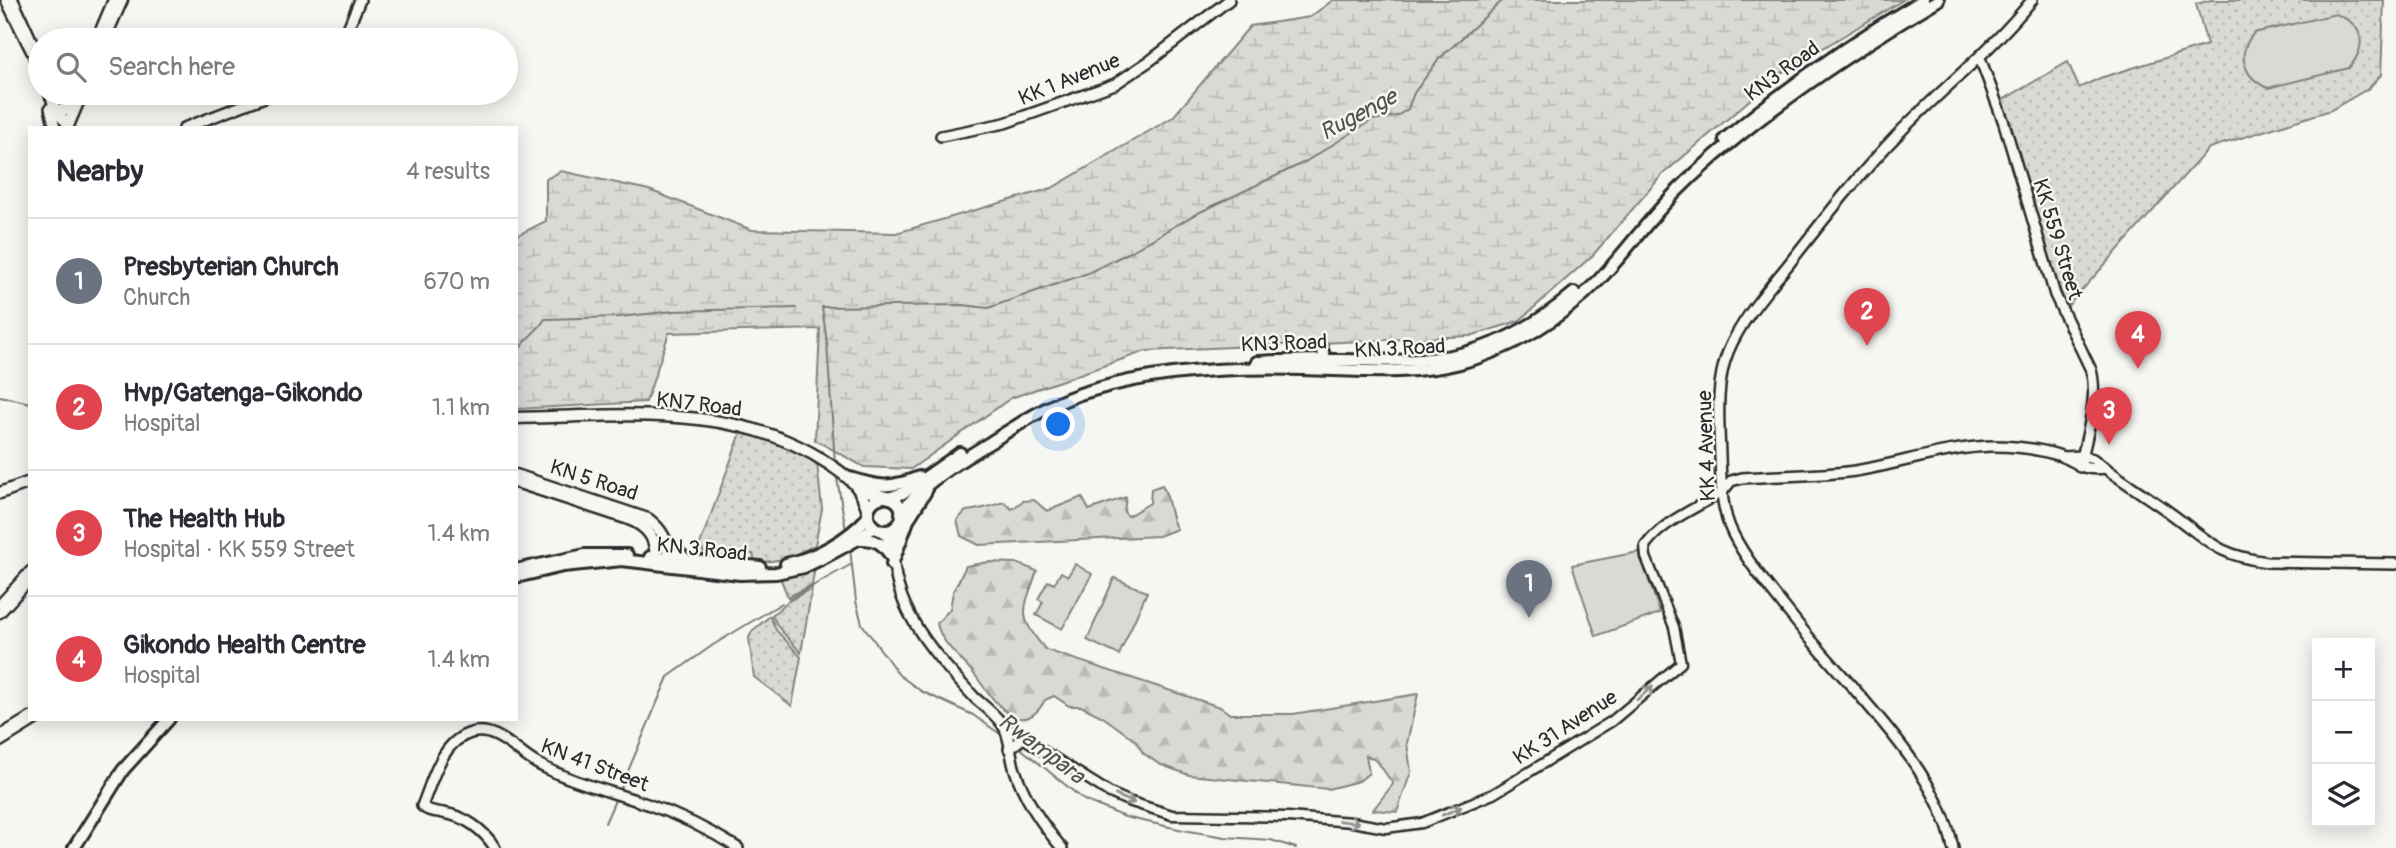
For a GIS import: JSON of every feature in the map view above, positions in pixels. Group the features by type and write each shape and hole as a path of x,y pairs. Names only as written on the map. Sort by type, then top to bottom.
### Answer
{"highway":[{"name":"KN3 Road","path":"887,497 903,493 933,476 1046,402 1075,389 1111,378 1204,365 1326,360 1392,362 1451,356 1499,341 1536,321 1585,285 1681,179 1798,81 1923,0"},
{"name":"KN 3 Road","path":"901,513 933,476 1018,424 1064,400 1103,387 1174,374 1247,369 1423,369 1457,364 1525,338 1581,297 1598,281 1678,189 1729,141 1880,34 1938,0"},
{"path":"1321,347 1326,360"},
{"path":"850,478 874,485 894,486 933,476"},
{"path":"858,539 868,538 880,543 892,556 909,518 933,476"},
{"path":"887,497 898,504 901,513 897,526 874,521 874,501 887,497"},
{"name":"KN 3 Road","path":"668,562 686,559 751,567 778,566 806,559 874,521"},
{"name":"KN 3 Road","path":"518,570 585,555 653,556 668,562 740,574 776,573 804,567 858,539 874,521"},
{"path":"667,543 686,559"},
{"name":"KN 3 Road","path":"518,577 563,566 653,556"},
{"path":"66,848 114,774 139,740 158,721"},
{"path":"74,848 124,770 167,721"}],"main road":[{"path":"6,0 28,44"},
{"path":"13,0 28,31"},
{"path":"102,28 114,0"},
{"path":"109,28 122,0"},
{"path":"348,28 360,0"},
{"name":"KK 1 Avenue","path":"941,136 1005,123 1115,84 1229,0"},
{"name":"KK 4 Avenue","path":"1954,848 1930,789 1893,735 1799,625 1743,552 1732,532 1722,492 1718,417 1720,381 1728,352 1743,326 1828,211 1900,132 1980,58 2032,0"},
{"name":"KK 559 Street","path":"1980,58 2004,123 2055,295 2091,370 2094,382 2080,467"},
{"path":"53,105 64,126"},
{"path":"53,105 64,126"},
{"path":"64,126 71,105"},
{"path":"64,126 75,105"},
{"path":"189,126 244,105"},
{"path":"56,110 69,110"},
{"name":"KN7 Road","path":"518,418 644,416 716,421 789,440 850,478 860,488 874,521"},
{"name":"KK 559 Street","path":"2088,430 2094,459 2091,470"},
{"name":"KK 31 Avenue","path":"1722,492 1731,481 1742,478 1854,471 1982,447 2021,448 2063,457 2082,456 2094,459 2223,552 2267,562 2396,564"},
{"name":"KK 31 Avenue","path":"2063,457 2091,470 2106,468"},
{"name":"KN 5 Road","path":"518,476 639,514 658,527 667,543"},
{"path":"0,493 28,483"},
{"name":"KN 5 Road","path":"518,483 634,521 652,535 653,556"},
{"name":"KN7 Road","path":"860,488 887,497"},
{"path":"874,521 892,556 901,597 925,638 949,670 1004,726 1021,785 1044,825 1062,848"},
{"path":"892,556 897,526"},
{"path":"667,543 668,562"},
{"name":"KN 41 Street","path":"493,848 483,832 472,824 445,813 428,811 422,806 445,752 458,739 477,732 502,738 544,767 669,812 707,829 738,848"},
{"path":"1009,749 1023,738"}],"street":[{"name":"KK 31 Avenue","path":"1004,726 1110,793 1172,815 1288,817 1386,828 1422,823 1493,794 1612,722 1681,663 1674,627 1646,556 1645,546 1658,531 1673,520 1722,492"},
{"path":"0,612 3,603 28,573"},
{"path":"3,603 28,582"},
{"path":"0,735 28,718"},
{"path":"0,742 34,721"}],"green space":[{"path":"1333,0 1903,0 1780,74 1662,175 1593,255 1519,321 1470,336 1146,351 1011,398 911,469 864,467 815,440 820,329 669,333 646,402 518,409 518,235 546,221 546,179 561,171 649,190 752,230 896,233 1052,188 1173,117 1250,26 1310,17"},
{"path":"2211,0 2384,0 2381,75 2369,88 2331,110 2209,148 2067,307 2049,264 2001,101 2068,62 2079,88 2100,78 2207,45 2196,4"},
{"path":"2336,14 2353,24 2360,36 2359,51 2349,68 2268,88 2248,72 2245,49 2254,33"},
{"path":"742,430 804,452 817,463 822,509 815,545 786,558 755,562 753,554 704,552 699,547"},
{"path":"1162,485 1177,529 1159,536 979,545 961,536 957,520 966,511 1004,502 1012,509 1023,501 1034,500 1047,511 1082,497 1089,510 1126,497 1124,512 1128,516 1150,503 1151,489"},
{"path":"1639,552 1660,613 1596,636 1572,565"},
{"path":"989,562 1016,563 1037,571 1025,613 1030,629 1046,650 1220,707 1230,714 1293,714 1418,694 1407,743 1411,772 1397,812 1373,810 1393,784 1377,761 1366,755 1369,773 1359,781 1328,789 1189,775 1159,764 1143,753 1136,741 1103,717 1081,706 1069,706 1054,696 1045,700 1036,713 1026,718 1007,713 947,645 937,623 950,609 953,592 966,566"},
{"path":"1075,564 1092,574 1062,629 1036,615 1043,602 1038,599 1048,581 1054,584 1061,572 1068,576"},
{"path":"815,566 812,585 788,597 779,575 801,574"},
{"path":"1114,578 1147,592 1119,655 1087,640"},
{"path":"812,588 801,653 778,627 772,615 787,602"},
{"path":"770,616 776,630 801,657 792,706 754,677 749,638 752,631"}],"waterway":[{"name":"Rugenge","path":"835,464 822,307 963,305 988,308 1088,273 1194,215 1305,162 1372,120 1397,116 1408,109 1414,93 1439,59 1503,0"},
{"path":"518,350 545,319 619,317 674,311 796,308"},
{"path":"0,396 28,403"},
{"path":"836,473 846,530"},
{"name":"Rwampara","path":"850,549 856,601 862,624 899,675 921,691 973,715 1003,736"},
{"path":"789,599 852,564"},
{"path":"620,790 668,677 713,645 782,603"},
{"name":"Rwampara","path":"1019,747 1084,800 1125,817 1225,837 1271,840 1296,848"},
{"path":"605,823 616,798"}],"place":[{"name":"Hvp/Gatenga-Gikondo","path":"1867,346"},
{"name":"Gikondo Health Centre","path":"2138,369"},
{"name":"The Health Hub","path":"2109,445"},
{"name":"Presbyterian Church","path":"1529,618"}]}
